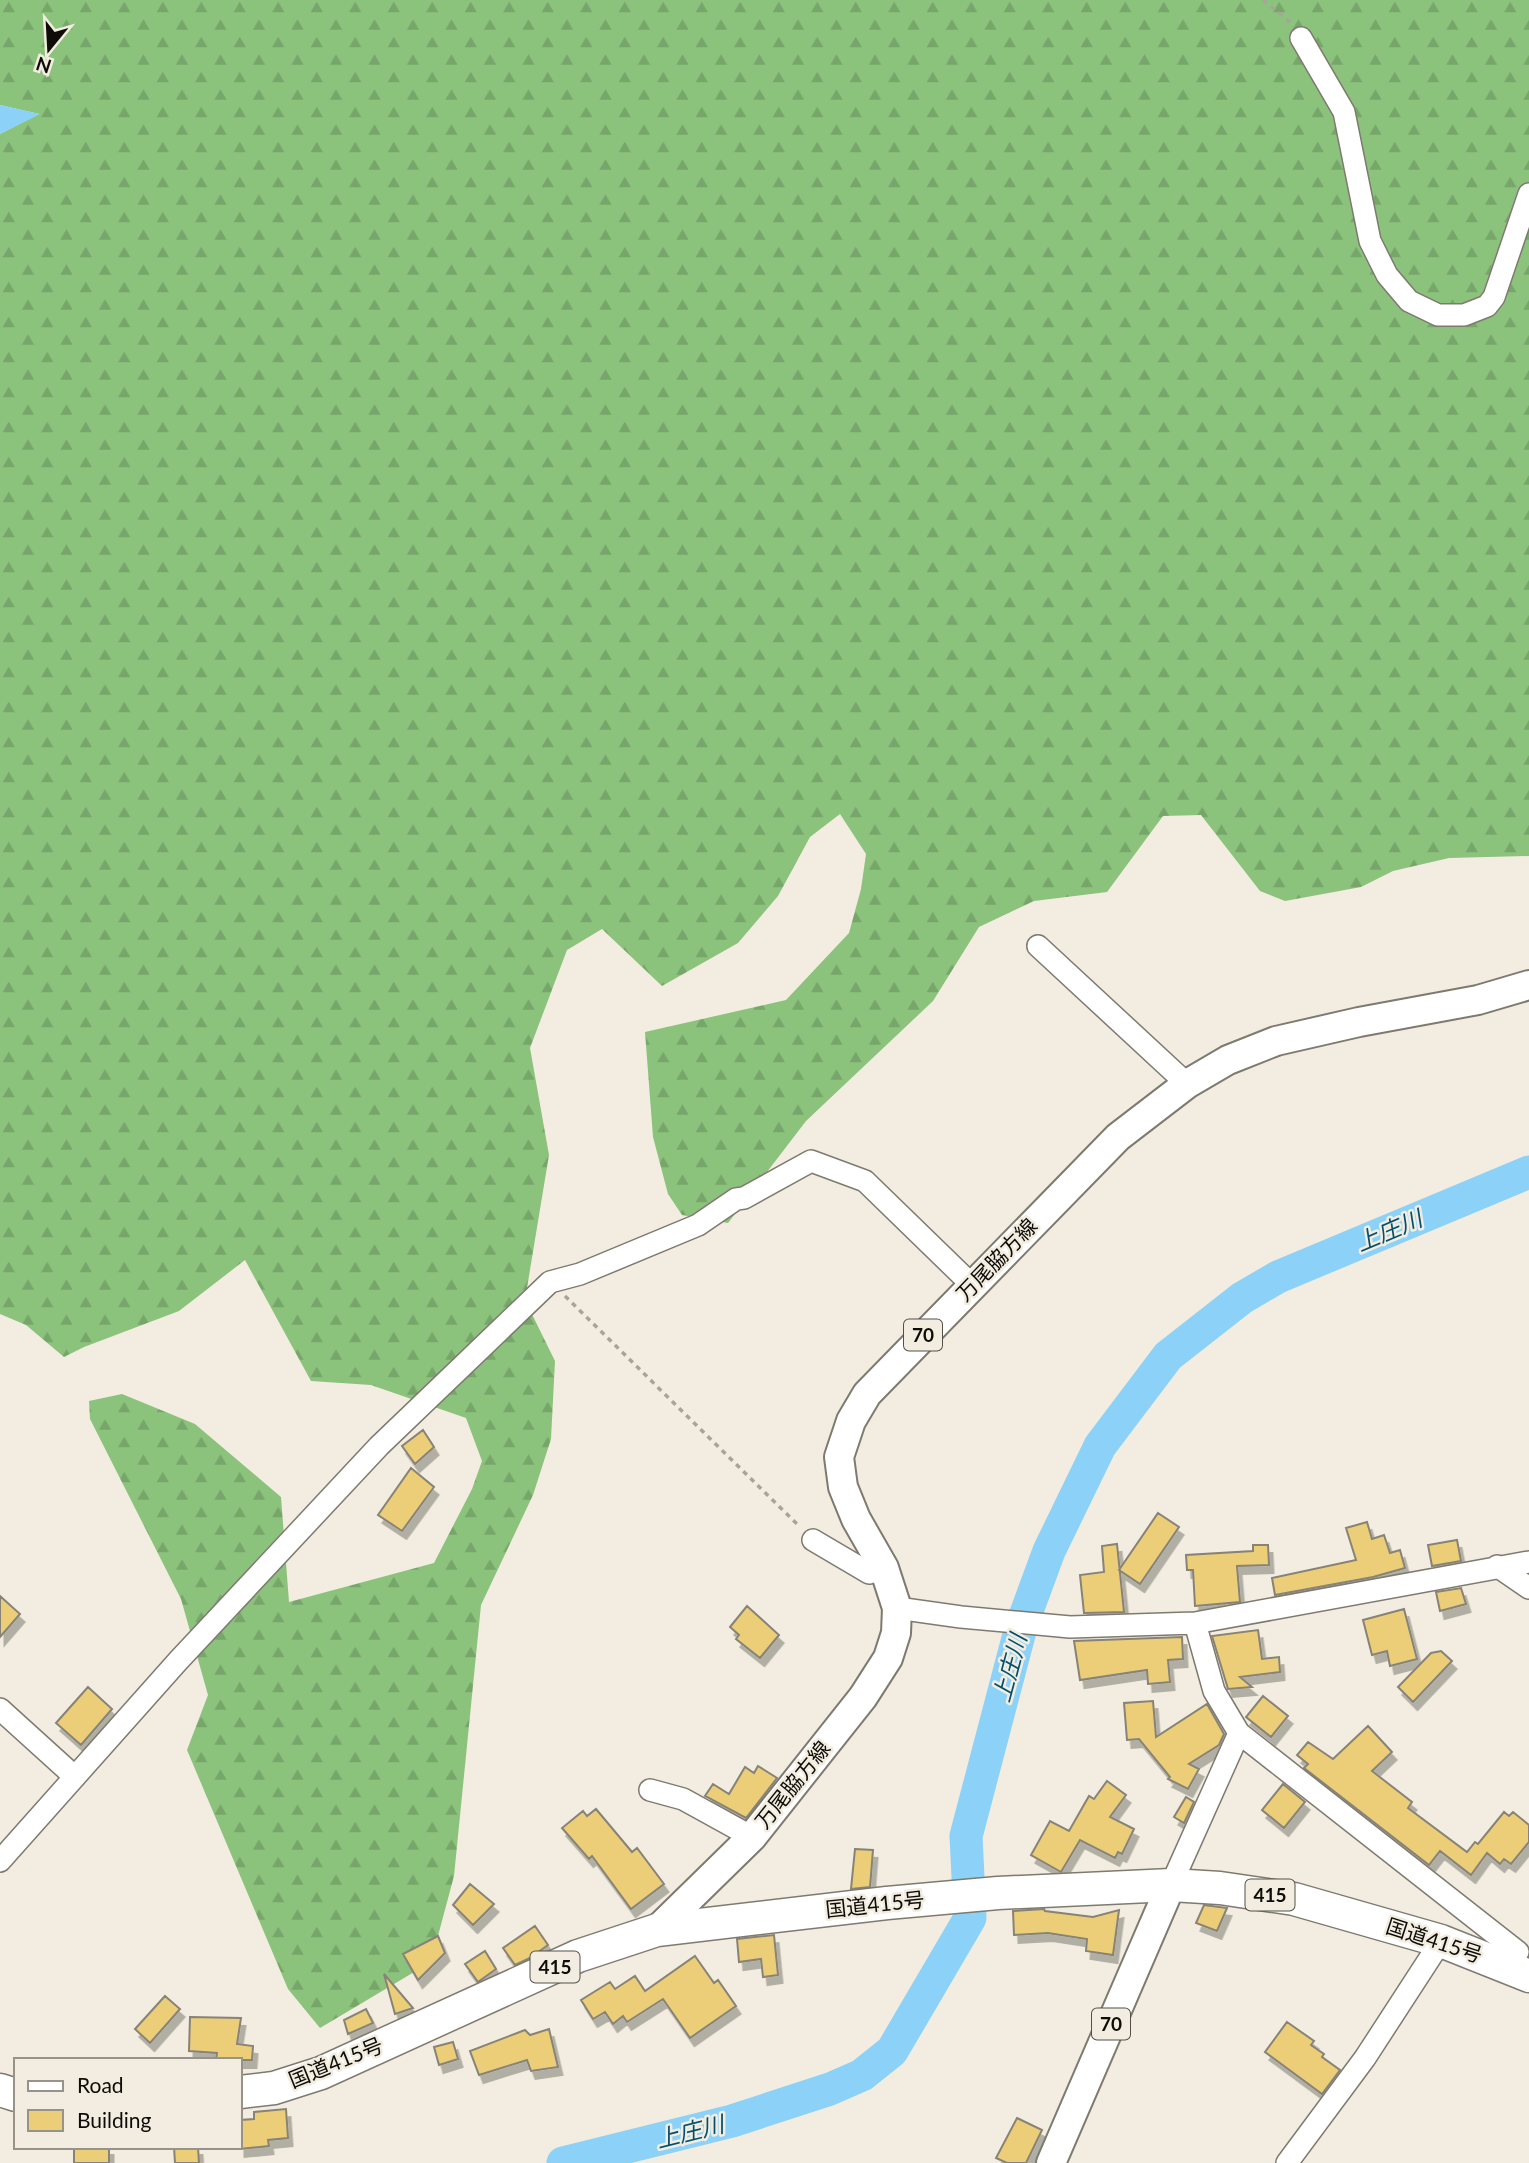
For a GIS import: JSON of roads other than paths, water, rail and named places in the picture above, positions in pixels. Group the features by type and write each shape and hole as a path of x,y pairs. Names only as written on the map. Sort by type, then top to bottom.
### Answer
{"highway":[{"name":"国道415号","path":"242,2092 274,2088 321,2073 578,1956 657,1930 887,1903 998,1893 1171,1885 1220,1888 1294,1899 1441,1941 1521,1957"}],"main road":[{"name":"万尾脇方線","path":"657,1930 752,1837 863,1698 888,1658 896,1633 897,1608 884,1568 856,1518 843,1487 839,1457 843,1439 867,1394 1118,1137 1187,1084 1228,1060 1276,1041 1359,1022 1478,1000 1529,985"},
{"name":"70","path":"1051,2163 1171,1885"}],"street":[{"path":"1301,38 1344,112 1370,241 1387,275 1409,302 1438,314 1464,315 1487,306 1494,298 1529,194"},
{"path":"1038,946 1187,1084"},
{"path":"0,1861 187,1650 379,1446 550,1282 580,1273 698,1225 736,1199 744,1198 811,1161 865,1181 972,1285"},
{"path":"813,1540 869,1573 884,1568"},
{"path":"897,1608 1070,1628 1195,1623 1529,1562"},
{"path":"1497,1566 1529,1588"},
{"path":"1195,1623 1214,1691 1239,1733 1521,1957"},
{"path":"0,1709 75,1777"},
{"path":"1171,1885 1239,1733"},
{"path":"650,1790 683,1799 752,1837"},
{"path":"1287,2163 1365,2057 1441,1941"}],"water":[{"path":"0,105 40,114 0,134"}],"waterway":[{"name":"上庄川","path":"563,2163 732,2121 830,2089 862,2075 892,2051 970,1918 966,1836 1021,1627 1049,1551 1100,1446 1168,1356 1242,1298 1278,1277 1529,1172"}]}
